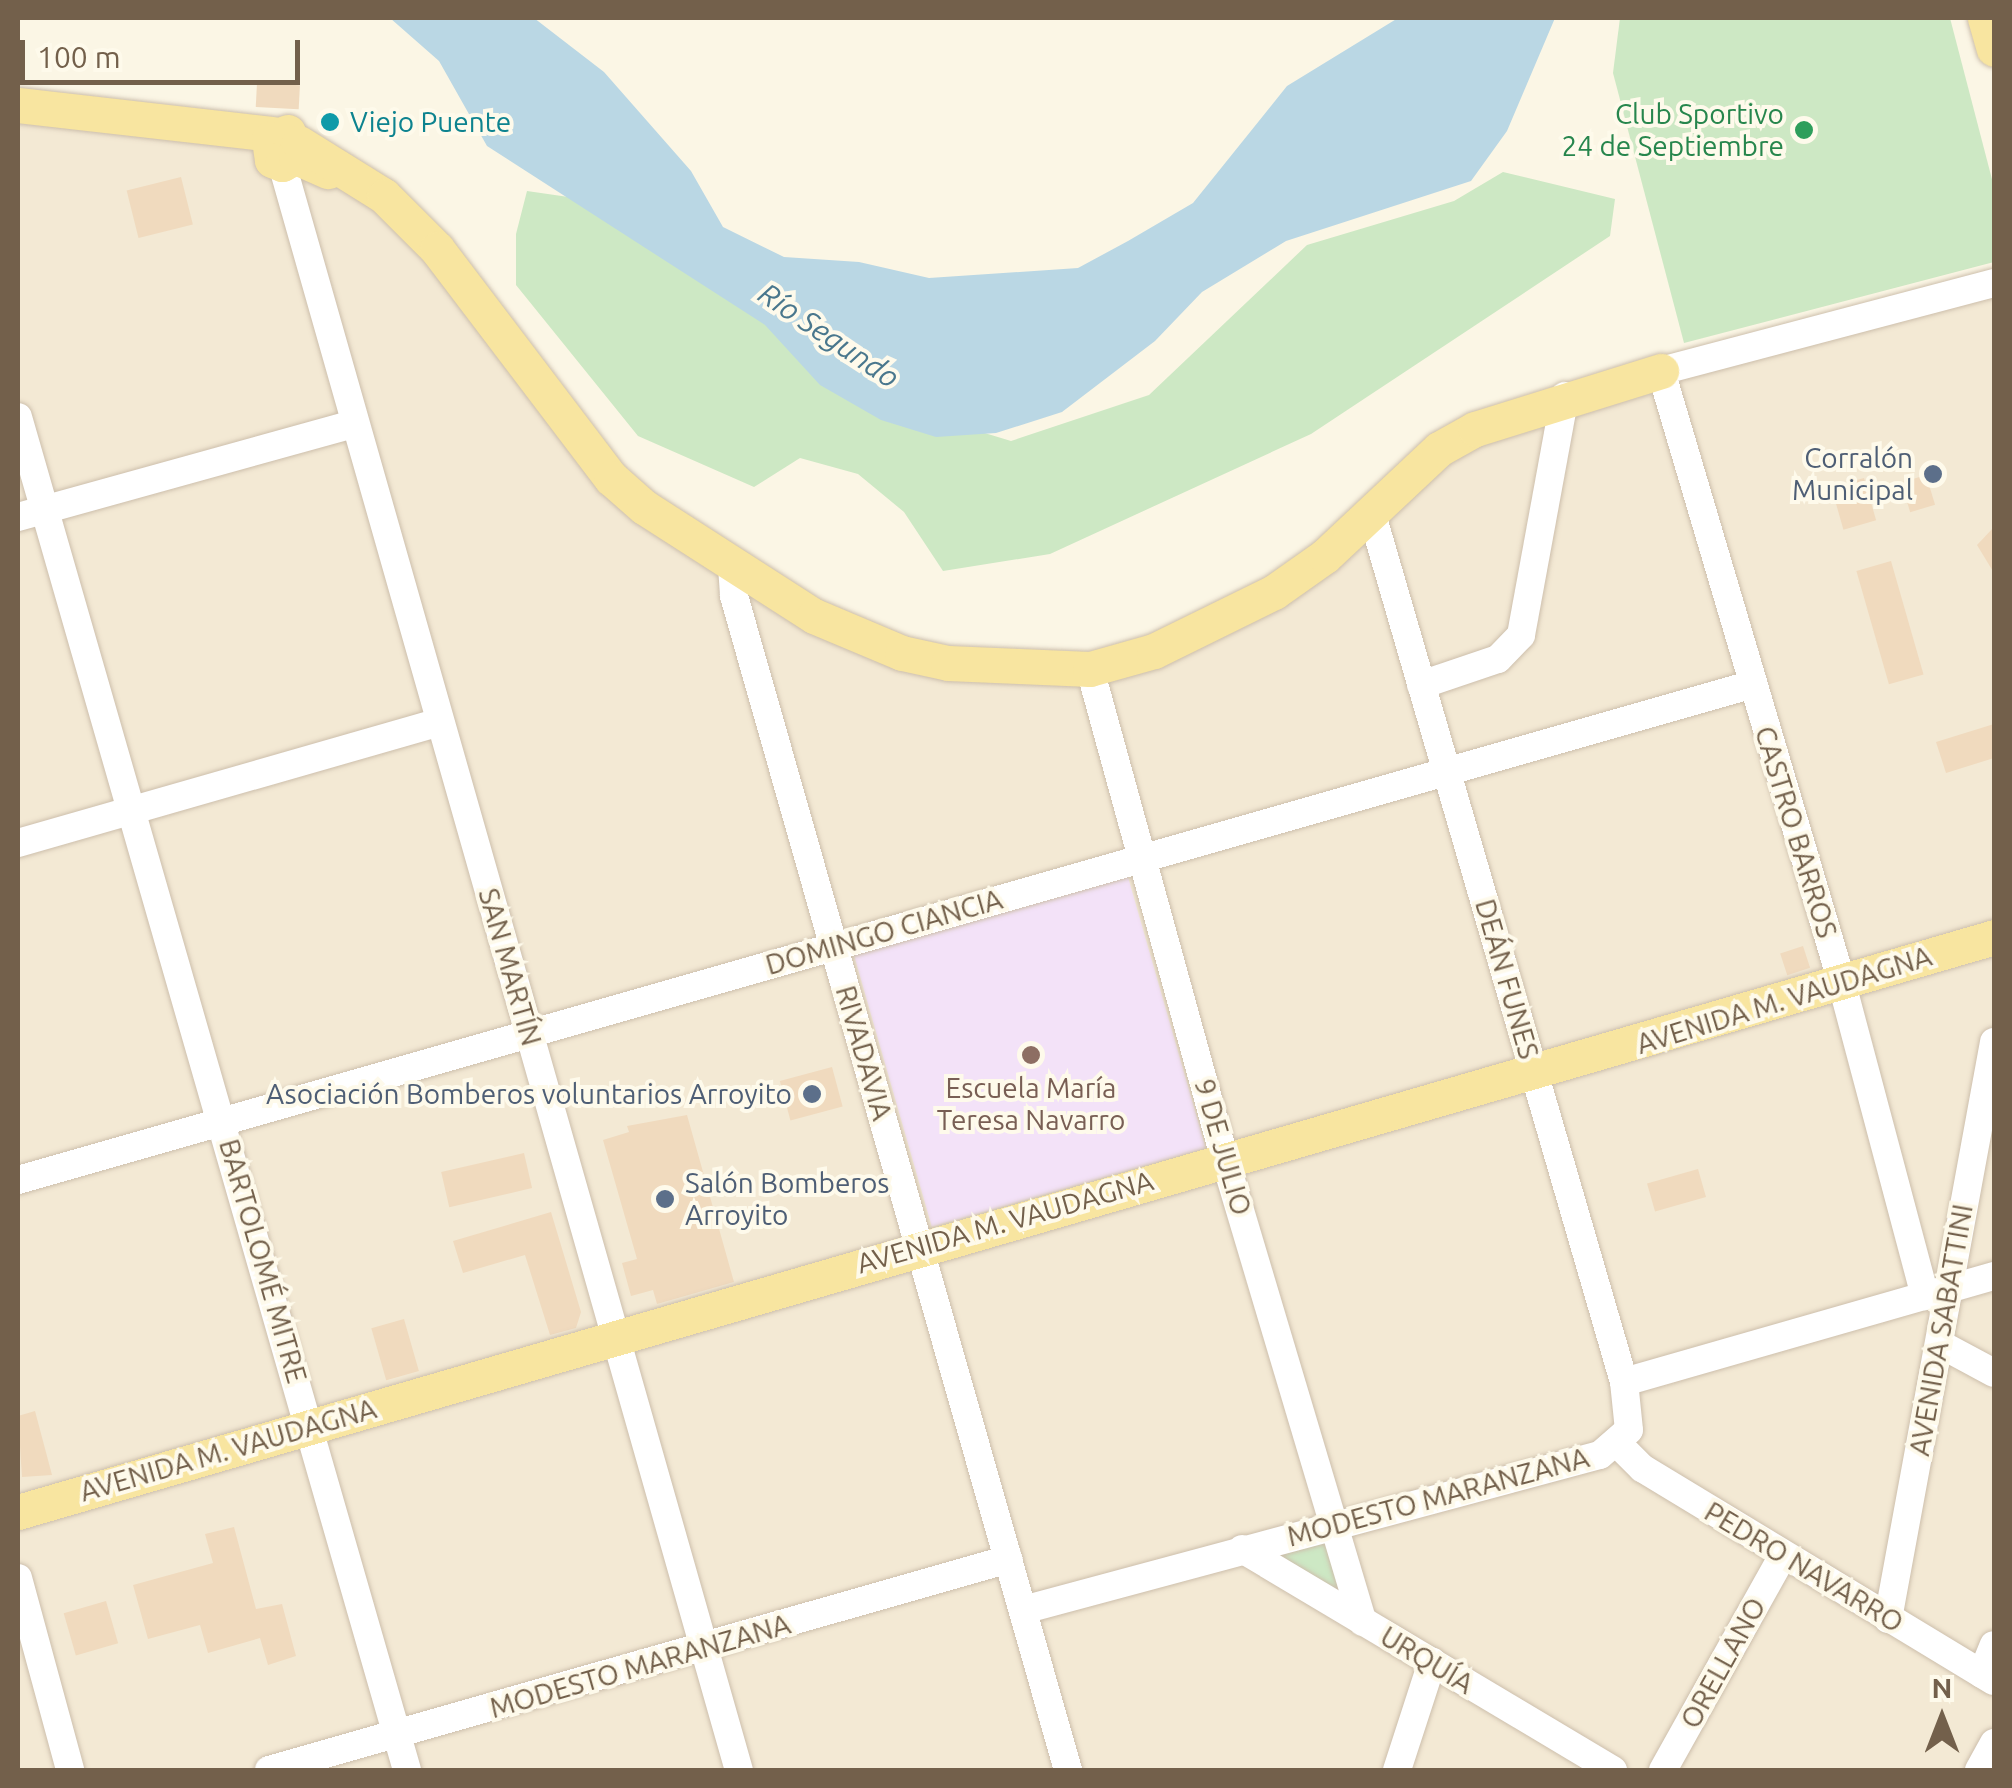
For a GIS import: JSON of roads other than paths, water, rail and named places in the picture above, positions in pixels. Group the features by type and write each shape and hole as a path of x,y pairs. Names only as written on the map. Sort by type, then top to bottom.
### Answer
{"main road":[{"path":"1985,18 1994,49"},
{"path":"18,105 186,125 283,150 384,196 437,250 611,478 732,566 814,616 902,653 1020,671 1090,670 1154,650 1274,592 1325,556 1439,449 1502,417 1660,370"},
{"name":"AVENIDA M. VAUDAGNA","path":"18,1512 921,1245 1534,1074 1994,937"}],"street":[{"name":"SAN MARTÍN","path":"283,150 353,424 739,1770"},
{"path":"1660,370 1994,283"},
{"name":"CASTRO BARROS","path":"1660,370 1750,685 1937,1293"},
{"path":"1422,684 1498,658 1521,635 1564,396"},
{"name":"BARTOLOMÉ MITRE","path":"18,418 30,514 129,812 224,1121 406,1770"},
{"path":"30,514 353,424"},
{"name":"DEÁN FUNES","path":"1371,511 1624,1382 1631,1415 1619,1445"},
{"name":"RIVADAVIA","path":"732,566 734,596 833,947 1023,1610 1073,1766"},
{"name":"9 DE JULIO","path":"1090,670 1226,1160 1363,1622"},
{"name":"DOMINGO CIANCIA","path":"18,1180 1750,685"},
{"path":"18,844 439,722"},
{"name":"AVENIDA SABATTINI","path":"1888,1619 1940,1344 1937,1293 1994,1042"},
{"path":"1624,1382 1994,1276"},
{"path":"1940,1344 1994,1372"},
{"name":"MODESTO MARANZANA","path":"1023,1610 1619,1445"},
{"name":"PEDRO NAVARRO","path":"1619,1445 1642,1468 1988,1678"},
{"name":"URQUÍA","path":"1242,1549 1613,1770"},
{"name":"ORELLANO","path":"1663,1770 1783,1555"},
{"name":"MODESTO MARANZANA","path":"270,1770 1009,1559"},
{"path":"18,1578 70,1770"},
{"path":"1988,1678 1994,1644"},
{"path":"1397,1770 1432,1662"},
{"path":"1980,1770 1994,1743"}],"water":[{"name":"Río Segundo","path":"390,18 534,18 604,72 691,171 723,227 784,257 859,262 929,278 1078,268 1128,241 1193,203 1287,86 1398,18 1555,18 1507,131 1471,181 1286,241 1202,292 1155,341 1062,412 996,433 936,437 881,420 820,385 765,325 487,146 439,61"}],"place":[{"name":"Viejo Puente","path":"330,122"},
{"name":"Club Sportivo 24 de Septiembre","path":"1804,130"},
{"name":"Corralón Municipal","path":"1933,474"},
{"name":"Escuela María Teresa Navarro","path":"1031,1055"},
{"name":"Asociación Bomberos voluntarios Arroyito","path":"812,1094"},
{"name":"Salón Bomberos Arroyito","path":"665,1199"}]}
